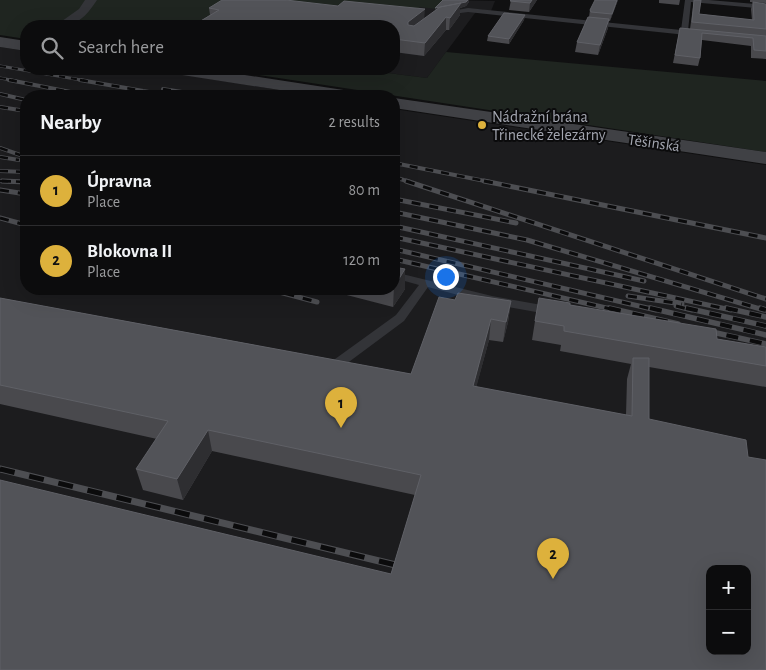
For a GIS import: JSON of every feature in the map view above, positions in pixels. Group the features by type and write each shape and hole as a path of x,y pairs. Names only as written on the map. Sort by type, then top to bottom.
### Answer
{"main road":[{"path":"0,42 20,45"},
{"path":"215,75 311,90"},
{"name":"Těšínská","path":"400,104 766,158"}],"street":[{"path":"70,20 83,12 91,0"}],"lane":[{"path":"684,33 688,0 766,7"},
{"path":"440,14 468,10 702,35"},
{"path":"400,277 492,300 564,313"},
{"path":"316,371 325,372 400,318 425,284"}],"shaded area":[{"path":"0,0 243,0 205,20 20,20 20,38 0,35"},
{"path":"243,0 419,7 444,0 495,1 491,11 478,9 427,78 400,75 400,20 205,20"},
{"path":"257,0 444,0 436,9 420,7 416,11"},
{"path":"0,47 20,50 20,75 187,75 280,90 20,90 20,295 400,295 400,110 766,165 766,670 0,670"},
{"path":"446,52 766,81 766,152 400,96 400,90 357,90 259,75 400,75 427,78"}],"building":[{"path":"222,0 286,0 338,6 344,1 425,9 408,22 408,25 414,26 440,7 461,3 450,18 446,17 425,43 400,40 400,20 202,20 219,10 209,8"},
{"path":"443,0 468,0 435,8"},
{"path":"511,0 532,0 530,3"},
{"path":"595,0 617,0 612,14 591,12 590,10"},
{"path":"694,0 701,0 699,14 754,20 753,2 766,4 766,29 692,22"},
{"path":"504,13 525,15 509,39 488,36"},
{"path":"588,17 609,19 600,45 577,42"},
{"path":"680,28 766,36 766,51 754,50 753,38 702,33 700,58 675,55"},
{"path":"400,268 405,269 400,277"},
{"path":"458,293 511,301 506,322 491,319 473,386 632,416 633,358 649,358 649,419 746,440 748,457 766,460 766,670 0,670 0,480 391,574 421,475 208,430 177,479 136,469 168,421 0,385 0,298 411,374 439,297 455,300"},
{"path":"539,298 570,303 570,305 716,329 717,339 766,347 766,366 564,331 564,326 535,321"}],"railway":[{"path":"0,66 20,69"},
{"path":"52,75 87,81"},
{"path":"0,78 16,81"},
{"path":"9,80 60,90"},
{"path":"80,80 138,90"},
{"path":"163,89 169,90"},
{"path":"0,94 20,99"},
{"path":"0,107 20,110"},
{"path":"0,148 20,155"},
{"path":"0,157 19,160"},
{"path":"400,164 490,182"},
{"path":"0,171 20,172"},
{"path":"400,179 410,182"},
{"path":"0,181 20,182"},
{"path":"2,181 20,182"},
{"path":"406,181 766,299"},
{"path":"484,181 766,238"},
{"path":"0,190 20,193"},
{"path":"400,200 516,223"},
{"path":"400,213 527,240 764,310"},
{"path":"0,218 20,223"},
{"path":"400,227 644,281"},
{"path":"400,238 731,310"},
{"path":"400,250 656,310"},
{"path":"400,260 615,310"},
{"path":"291,295 317,302"},
{"path":"628,296 682,304"},
{"path":"676,306 692,310"},
{"path":"609,308 678,324"},
{"path":"650,308 766,335"},
{"path":"686,308 766,326"},
{"path":"726,308 766,317"},
{"path":"760,308 766,310"},
{"path":"703,330 766,344"},
{"path":"2,470 0,469 408,568"}],"place":[{"name":"Nádražní brána Třinecké železárny","path":"482,125"},
{"name":"Úpravna","path":"341,428"},
{"name":"Blokovna II","path":"553,579"}]}
